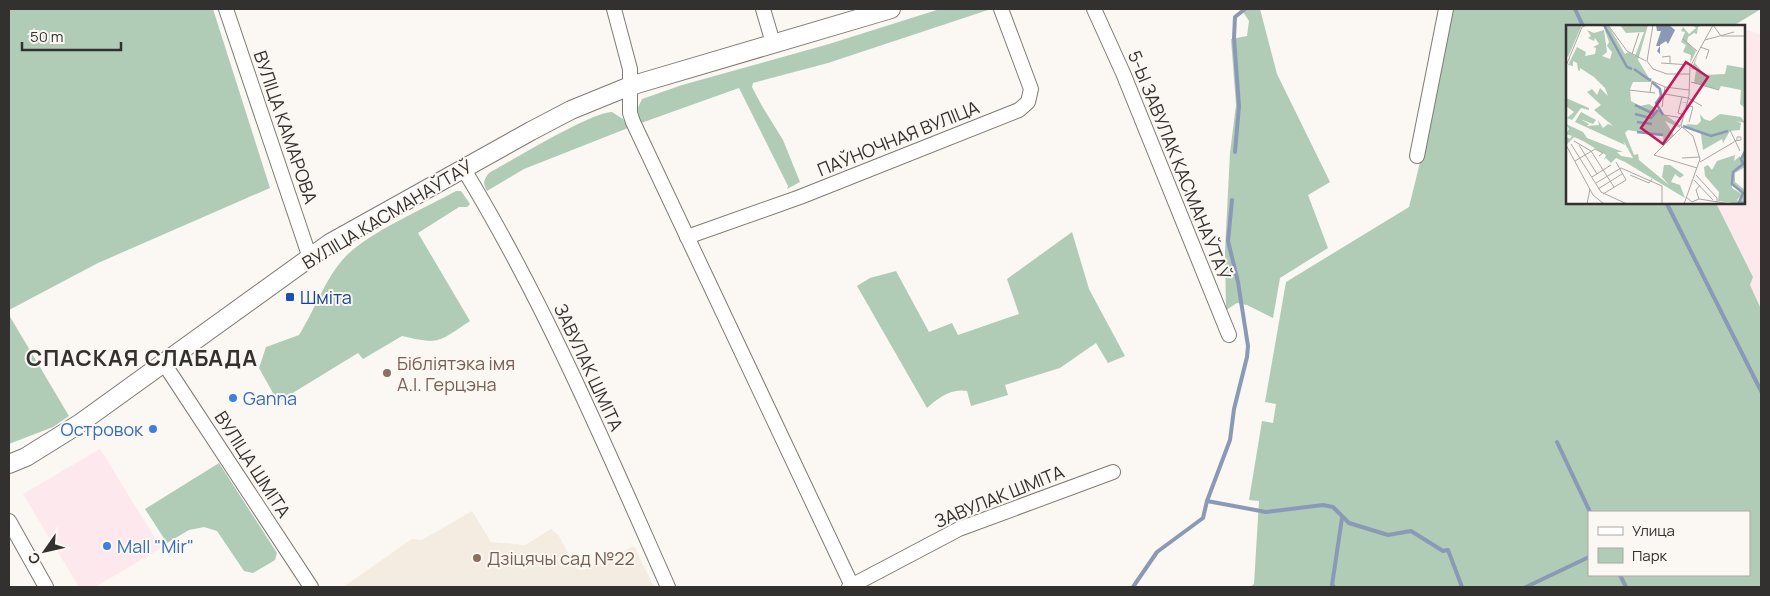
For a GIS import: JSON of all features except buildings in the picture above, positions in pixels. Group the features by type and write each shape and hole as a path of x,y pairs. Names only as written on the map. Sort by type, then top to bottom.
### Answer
{"main road":[{"name":"ВУЛІЦА КАСМАНАЎТАЎ","path":"9,464 26,457 79,424 330,244 463,168 571,110 630,86 891,9"}],"street":[{"name":"ВУЛІЦА КАМАРОВА","path":"226,9 310,258"},
{"path":"614,9 630,69 630,113 633,122 850,586"},
{"path":"763,9 773,43"},
{"name":"ПАЎНОЧНАЯ ВУЛІЦА","path":"687,237 800,197 1019,110 1028,102 1032,89 1001,9"},
{"name":"5-Ы ЗАВУЛАК КАСМАНАЎТАЎ","path":"1094,9 1123,73 1229,335"},
{"path":"1417,156 1446,9"},
{"name":"ЗАВУЛАК ШМІТА","path":"463,168 494,219 538,303 668,587"},
{"name":"ВУЛІЦА ШМІТА","path":"163,362 311,587"},
{"name":"ЗАВУЛАК ШМІТА","path":"850,586 959,528 1113,472"},
{"path":"9,521 46,587"}],"shaded area":[{"path":"1748,30 1761,35 1761,309 1749,285 1753,277 1716,204 1745,204 1745,32"},
{"path":"100,449 161,548 95,587 79,587 23,494"},
{"name":"Дзіцячы сад №22","path":"472,511 491,542 525,545 551,529 559,536 577,569 584,570 634,546 654,587 343,587 412,539 422,540"}],"green space":[{"path":"9,9 213,9 270,188 98,263 9,310"},
{"path":"940,9 991,9 828,63 753,83 752,87 762,106 783,140 800,182 787,189 788,186 739,88 641,123 636,112 642,99 682,85 829,44"},
{"path":"1241,9 1260,9 1277,74 1330,182 1308,195 1328,248 1280,278 1273,318 1247,305 1237,303 1226,310 1225,251 1230,153 1236,105 1231,39 1247,36 1249,21"},
{"path":"1451,9 1761,9 1735,25 1566,25 1566,204 1716,204 1753,277 1750,285 1761,309 1761,587 1250,587 1254,584 1259,501 1249,500 1262,421 1273,423 1276,404 1265,402 1286,282 1409,207 1426,138"},
{"path":"612,112 623,119 628,128 524,169 487,191 484,182 489,173 569,128 601,114"},
{"path":"456,191 461,191 470,204 467,207 459,207 418,233 470,321 438,340 432,341 402,336 363,359 358,353 278,402 259,368 266,347 299,335 332,274 356,247 383,229"},
{"path":"1072,232 1089,289 1125,356 1108,363 1096,343 1060,368 1005,385 1008,395 971,406 967,391 961,390 950,392 940,397 927,408 857,286 870,278 896,271 929,332 952,323 958,335 1019,314 1007,279"},
{"path":"9,315 69,416 53,427 9,444"},
{"path":"219,463 277,553 275,560 253,573 244,571 217,531 204,527 189,530 167,543 145,509"}],"waterway":[{"path":"1235,152 1239,106 1234,38 1235,17 1245,9"},
{"path":"1575,9 1583,25"},
{"path":"1133,587 1157,552 1203,518 1207,501 1230,440 1234,409 1248,346 1238,282 1228,241 1232,200"},
{"path":"1667,204 1761,391"},
{"path":"1557,442 1590,511"},
{"path":"1207,501 1266,512 1323,505 1333,507 1349,523 1388,535 1411,531 1443,551 1448,550 1462,587"},
{"path":"1334,587 1332,585 1342,518"},
{"path":"1526,587 1588,557"},
{"path":"1620,576 1626,587"}],"place":[{"name":"Шміта","path":"290,297"},
{"name":"Бібліятэка імя А.І. Герцэна","path":"387,373"},
{"name":"Ganna","path":"233,398"},
{"name":"Островок","path":"153,429"},
{"name":"Mall \"Mir\"","path":"107,546"},
{"name":"Дзіцячы сад №22","path":"477,558"}],"district":[{"name":"СПАСКАЯ СЛАБАДА","path":"142,358"}]}
